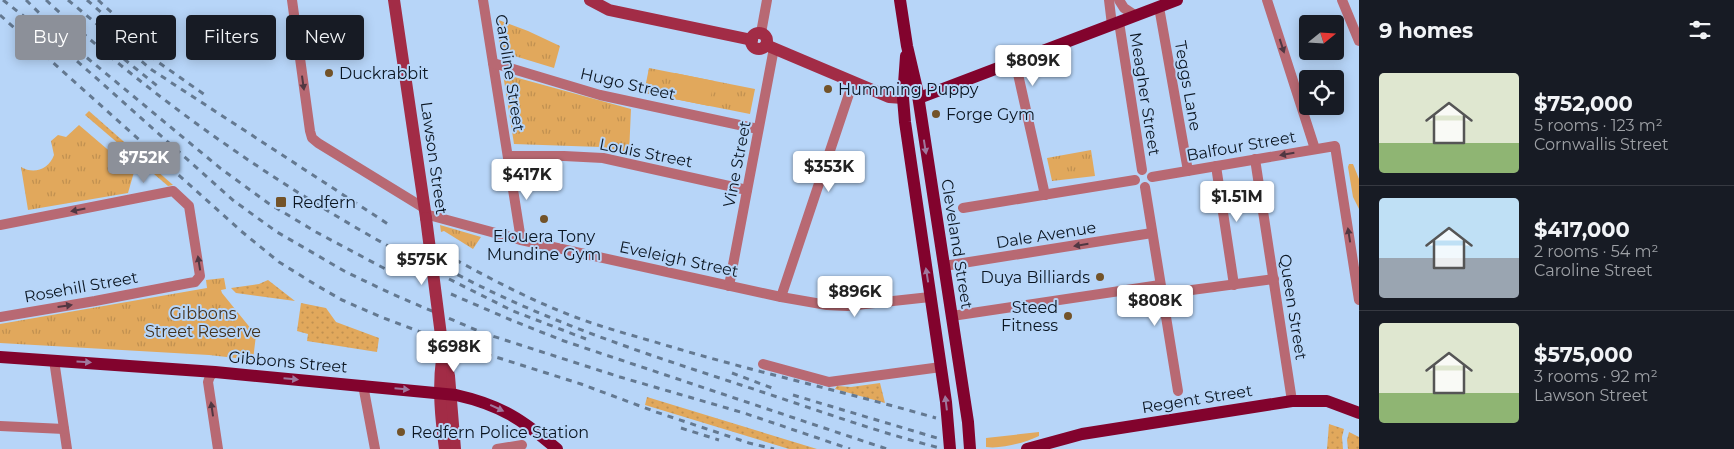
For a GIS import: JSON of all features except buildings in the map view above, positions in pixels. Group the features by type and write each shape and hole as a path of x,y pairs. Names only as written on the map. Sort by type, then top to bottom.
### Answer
{"main road":[{"name":"Cleveland Street","path":"900,0 907,46 919,98 970,449"},
{"path":"908,144 911,124 919,98 1177,0"},
{"name":"Cleveland Street","path":"907,46 903,98 946,402 950,449"},
{"name":"Gibbons Street","path":"0,357 215,372 445,393 488,403 513,415 534,429 557,449"},
{"name":"Regent Street","path":"1027,449 1039,448 1054,441 1082,434 1292,401 1327,401 1359,413"},
{"path":"968,425 975,444 981,449"}],"street":[{"name":"Eveleigh Street","path":"292,0 312,138 318,144 425,214 521,240 827,306 847,306 930,297"},
{"name":"Lawson Street","path":"394,0 443,351 449,376 445,393"},
{"name":"Caroline Street","path":"483,0 521,240"},
{"path":"590,0 609,10 763,42 890,97 903,98"},
{"name":"Vine Street","path":"729,286 758,129 767,0"},
{"name":"Meagher Street","path":"1109,0 1116,23 1142,170"},
{"path":"1119,0 1124,8 1136,16"},
{"path":"1267,0 1315,149"},
{"path":"1342,0 1359,41"},
{"name":"Teggs Lane","path":"1159,7 1188,171"},
{"path":"1020,60 1018,74 1045,195"},
{"name":"Hugo Street","path":"493,63 600,95 758,129"},
{"path":"781,297 853,82"},
{"name":"Balfour Street","path":"1152,177 1335,146 1359,300"},
{"name":"Louis Street","path":"508,156 603,158 747,190"},
{"name":"Queen Street","path":"1256,159 1292,401"},
{"path":"1216,166 1234,285"},
{"path":"1142,170 1149,171 1152,177 1151,184 1145,187 1139,185 1135,180 1136,173 1142,170"},
{"path":"963,208 1135,180"},
{"path":"1145,187 1178,391"},
{"name":"Rosehill Street","path":"0,225 173,191 190,206 200,276 195,282 168,288 0,317"},
{"name":"Dale Avenue","path":"944,266 1152,234"},
{"path":"952,316 1161,290 1234,285 1274,278"},
{"path":"54,360 67,449"},
{"path":"762,364 829,382 941,367"},
{"path":"215,372 210,376 208,382 218,449"},
{"path":"363,385 375,449"},
{"path":"445,393 445,449"},
{"path":"445,393 456,449"},
{"path":"0,426 64,429"},
{"path":"497,449 522,445"}],"green space":[{"path":"496,19 560,46 554,68 501,52"},
{"path":"649,68 755,89 750,114 644,93"},
{"path":"675,73 714,81 709,106 670,98"},
{"path":"503,74 631,109 629,154 600,147 514,144"},
{"path":"89,111 173,185 168,186 85,115"},
{"path":"79,125 134,172 128,193 28,210 21,167 36,170 45,167 54,155 51,141 58,135 66,137"},
{"path":"1091,150 1095,176 1052,181 1047,158"},
{"path":"1349,164 1353,164 1359,179 1359,209 1353,197"},
{"path":"440,225 481,237 473,249 444,231 441,232"},
{"name":"Gibbons Street Reserve","path":"224,278 226,289 221,290 222,293 256,335 253,360 209,355 0,343 0,324 207,288 206,280"},
{"path":"268,280 295,301 236,293 231,288 259,284"},
{"path":"301,303 326,308 336,322 379,338 377,352 307,341 308,334 297,331"},
{"path":"880,383 885,403 835,389 837,386 851,387"},
{"path":"647,397 817,449 789,449 645,405"},
{"path":"1329,424 1344,429 1342,437 1343,449 1327,449"},
{"path":"1039,432 1039,436 1020,443 999,447 986,447 986,438"},
{"path":"1349,432 1359,437 1359,449 1348,449 1347,440"}],"railway":[{"path":"3,0 49,36 234,201 277,232 346,272 483,333 620,377 744,413 850,449"},
{"path":"26,0 74,47 220,168 268,203 316,232 393,273"},
{"path":"46,0 126,70 211,134 299,193 390,247"},
{"path":"68,0 152,70 391,226"},
{"path":"87,0 158,62 205,95"},
{"path":"98,0 114,15"},
{"path":"0,15 241,231 279,262 342,300 439,339 581,384 656,412 749,443 774,449"},
{"path":"125,60 161,89"},
{"path":"445,254 525,296 597,325 699,355 936,418"},
{"path":"447,269 556,320 630,348 866,426 940,448"},
{"path":"449,279 513,311 586,339"},
{"path":"451,294 564,341 887,449"},
{"path":"732,373 772,388"},
{"path":"793,395 937,438"},
{"path":"681,428 719,440"}],"place":[{"name":"Duckrabbit","path":"329,73"},
{"name":"Humming Puppy","path":"828,89"},
{"name":"Forge Gym","path":"936,114"},
{"name":"Redfern","path":"281,202"},
{"name":"Elouera Tony Mundine Gym","path":"544,219"},
{"name":"Duya Billiards","path":"1100,277"},
{"name":"Steed Fitness","path":"1068,316"},
{"name":"Redfern Police Station","path":"401,432"}]}
